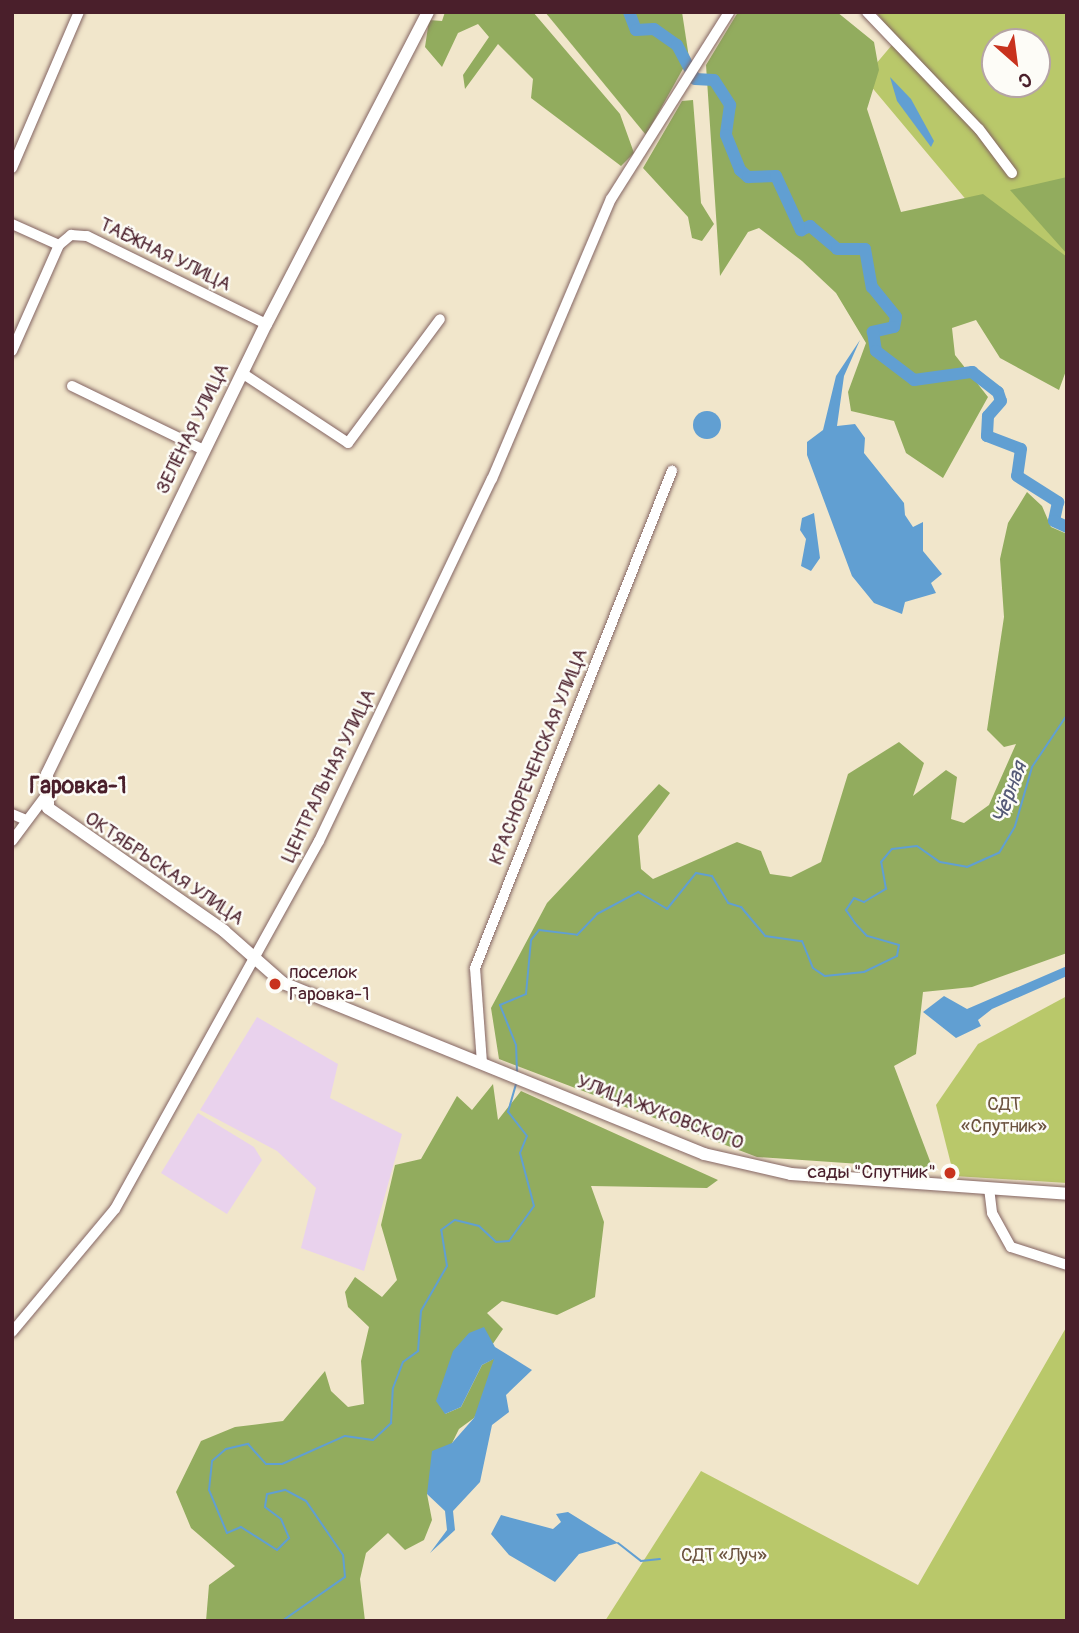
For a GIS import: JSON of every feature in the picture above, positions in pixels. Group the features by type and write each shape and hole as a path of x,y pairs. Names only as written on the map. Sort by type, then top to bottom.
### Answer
{"main road":[{"name":"ЗЕЛЁНАЯ УЛИЦА","path":"44,798 47,774 242,373 428,12"},
{"name":"ОКТЯБРЬСКАЯ УЛИЦА","path":"44,798 66,827 224,931 252,957 307,994 496,1069"},
{"name":"УЛИЦА ЖУКОВСКОГО","path":"496,1069 758,1170 1067,1194"}],"street":[{"path":"12,169 79,12"},
{"name":"ЦЕНТРАЛЬНАЯ УЛИЦА","path":"12,1332 115,1209 252,957 319,841 492,479 611,199 688,82 729,12"},
{"path":"867,12 979,129 1012,173"},
{"path":"12,224 59,245 12,351"},
{"name":"ТАЁЖНАЯ УЛИЦА","path":"59,245 71,234 87,236 266,324"},
{"path":"242,373 348,443 440,319"},
{"path":"72,386 205,450"},
{"name":"КРАСНОРЕЧЕНСКАЯ УЛИЦА","path":"482,1063 477,960 672,471"},
{"path":"12,841 24,819 44,798"},
{"path":"12,814 24,819"},
{"path":"989,1188 992,1213 1011,1247 1067,1265"}],"shaded area":[{"path":"257,1017 338,1064 330,1098 402,1134 364,1271 301,1248 316,1188 277,1151 200,1110"},
{"path":"198,1113 254,1147 262,1160 227,1214 161,1173"}],"green space":[{"path":"445,12 533,12 620,114 634,153 621,166 531,98 533,79 498,44 465,89 463,75 489,37 478,24 458,33 442,67 425,47 429,20 442,21"},
{"path":"545,12 682,12 689,58 646,135"},
{"path":"738,12 837,12 874,42 879,70 867,109 901,212 983,194 1067,257 1067,368 1059,390 1000,358 976,320 952,328 955,355 988,397 943,478 906,453 894,421 851,411 848,392 866,343 836,293 802,261 759,228 748,232 720,276 706,65"},
{"path":"876,12 1067,12 1067,294 989,227 864,78 897,39"},
{"path":"693,100 701,203 714,224 702,241 692,238 688,217 643,168 682,101"},
{"path":"1067,177 1067,254 1010,190"},
{"path":"1027,492 1042,506 1051,527 1067,534 1067,953 972,987 923,992 916,1054 894,1066 933,1169 757,1157 499,1059 491,1008 547,903 659,784 670,793 638,836 641,869 653,879 737,842 761,851 770,874 791,877 821,862 848,774 899,742 924,763 913,796 946,770 957,777 951,819 964,823 989,805 1016,744 1004,747 987,730 1004,617 1000,559 1008,523"},
{"name":"СДТ «Спутник»","path":"1067,996 1067,1183 954,1176 936,1105 978,1044"},
{"path":"493,1084 498,1120 521,1091 718,1180 707,1188 591,1186 604,1222 595,1297 557,1315 502,1301 487,1313 503,1329 445,1414 461,1407 482,1365 495,1358 487,1394 474,1418 459,1429 427,1494 432,1520 424,1540 405,1550 388,1533 366,1553 360,1579 365,1621 206,1621 209,1585 235,1566 191,1528 176,1492 201,1441 235,1427 283,1421 325,1371 331,1391 348,1407 364,1404 361,1361 369,1327 348,1307 345,1292 355,1277 382,1297 397,1280 381,1225 395,1165 421,1159 457,1096 472,1110"},
{"name":"СДТ «Луч»","path":"1067,1326 1067,1621 605,1621 701,1471 918,1585"}],"water":[{"path":"890,77 911,99 934,141 931,147 897,101"},
{"path":"860,340 844,376 837,426 855,424 865,438 864,453 904,503 905,515 913,527 923,522 923,551 942,574 931,583 936,593 905,602 902,614 874,603 852,576 807,455 807,442 823,430 836,376"},
{"path":"707,411 717,415 721,425 717,435 707,439 697,435 693,425 697,415"},
{"path":"814,513 820,558 811,571 801,566 806,539 800,530 802,518"},
{"path":"1067,966 1067,976 992,1009 978,1020 981,1026 956,1038 923,1012 944,996 967,1009"},
{"path":"484,1327 495,1347 532,1370 506,1395 509,1412 492,1425 480,1482 453,1511 455,1530 430,1553 447,1530 445,1511 427,1494 432,1451 452,1443 474,1418 494,1359 482,1365 461,1407 445,1414 436,1401 453,1351 469,1333"},
{"path":"568,1512 618,1543 579,1554 555,1582 509,1555 491,1534 501,1515 553,1529 561,1522 556,1514"}],"waterway":[{"path":"629,12 636,30 654,29 677,45 695,79 714,80 730,105 726,135 740,170 748,177 776,176 801,230 810,226 837,249 865,249 872,287 896,317 894,327 873,332 876,351 914,380 972,372 998,392 1001,401 988,416 987,436 1021,449 1017,476 1058,502 1054,521 1067,527"},
{"name":"Чёрная","path":"517,1072 516,1045 500,1005 526,994 531,940 539,930 577,935 597,914 638,892 667,909 696,873 712,876 728,903 741,907 765,936 802,941 813,968 825,976 864,972 897,956 899,945 867,936 855,923 846,910 854,898 864,902 886,889 881,862 892,849 917,846 940,862 967,867 999,853 1015,826 1032,767 1067,715"},
{"name":"Чёрная","path":"282,1621 345,1577 343,1555 306,1501 285,1490 267,1494 265,1507 281,1519 289,1538 277,1550 241,1527 227,1533 209,1490 212,1461 226,1449 248,1444 266,1464 282,1464 345,1436 373,1440 391,1423 393,1388 403,1362 418,1351 421,1311 447,1266 441,1230 455,1220 479,1226 496,1242 509,1241 534,1206 520,1153 527,1136 508,1112 516,1084"},
{"path":"618,1543 641,1561 660,1559"}],"place":[{"name":"поселок Гаровка-1","path":"275,984"},
{"name":"сады \"Спутник\"","path":"950,1173"}],"district":[{"name":"Гаровка-1","path":"78,786"}]}
